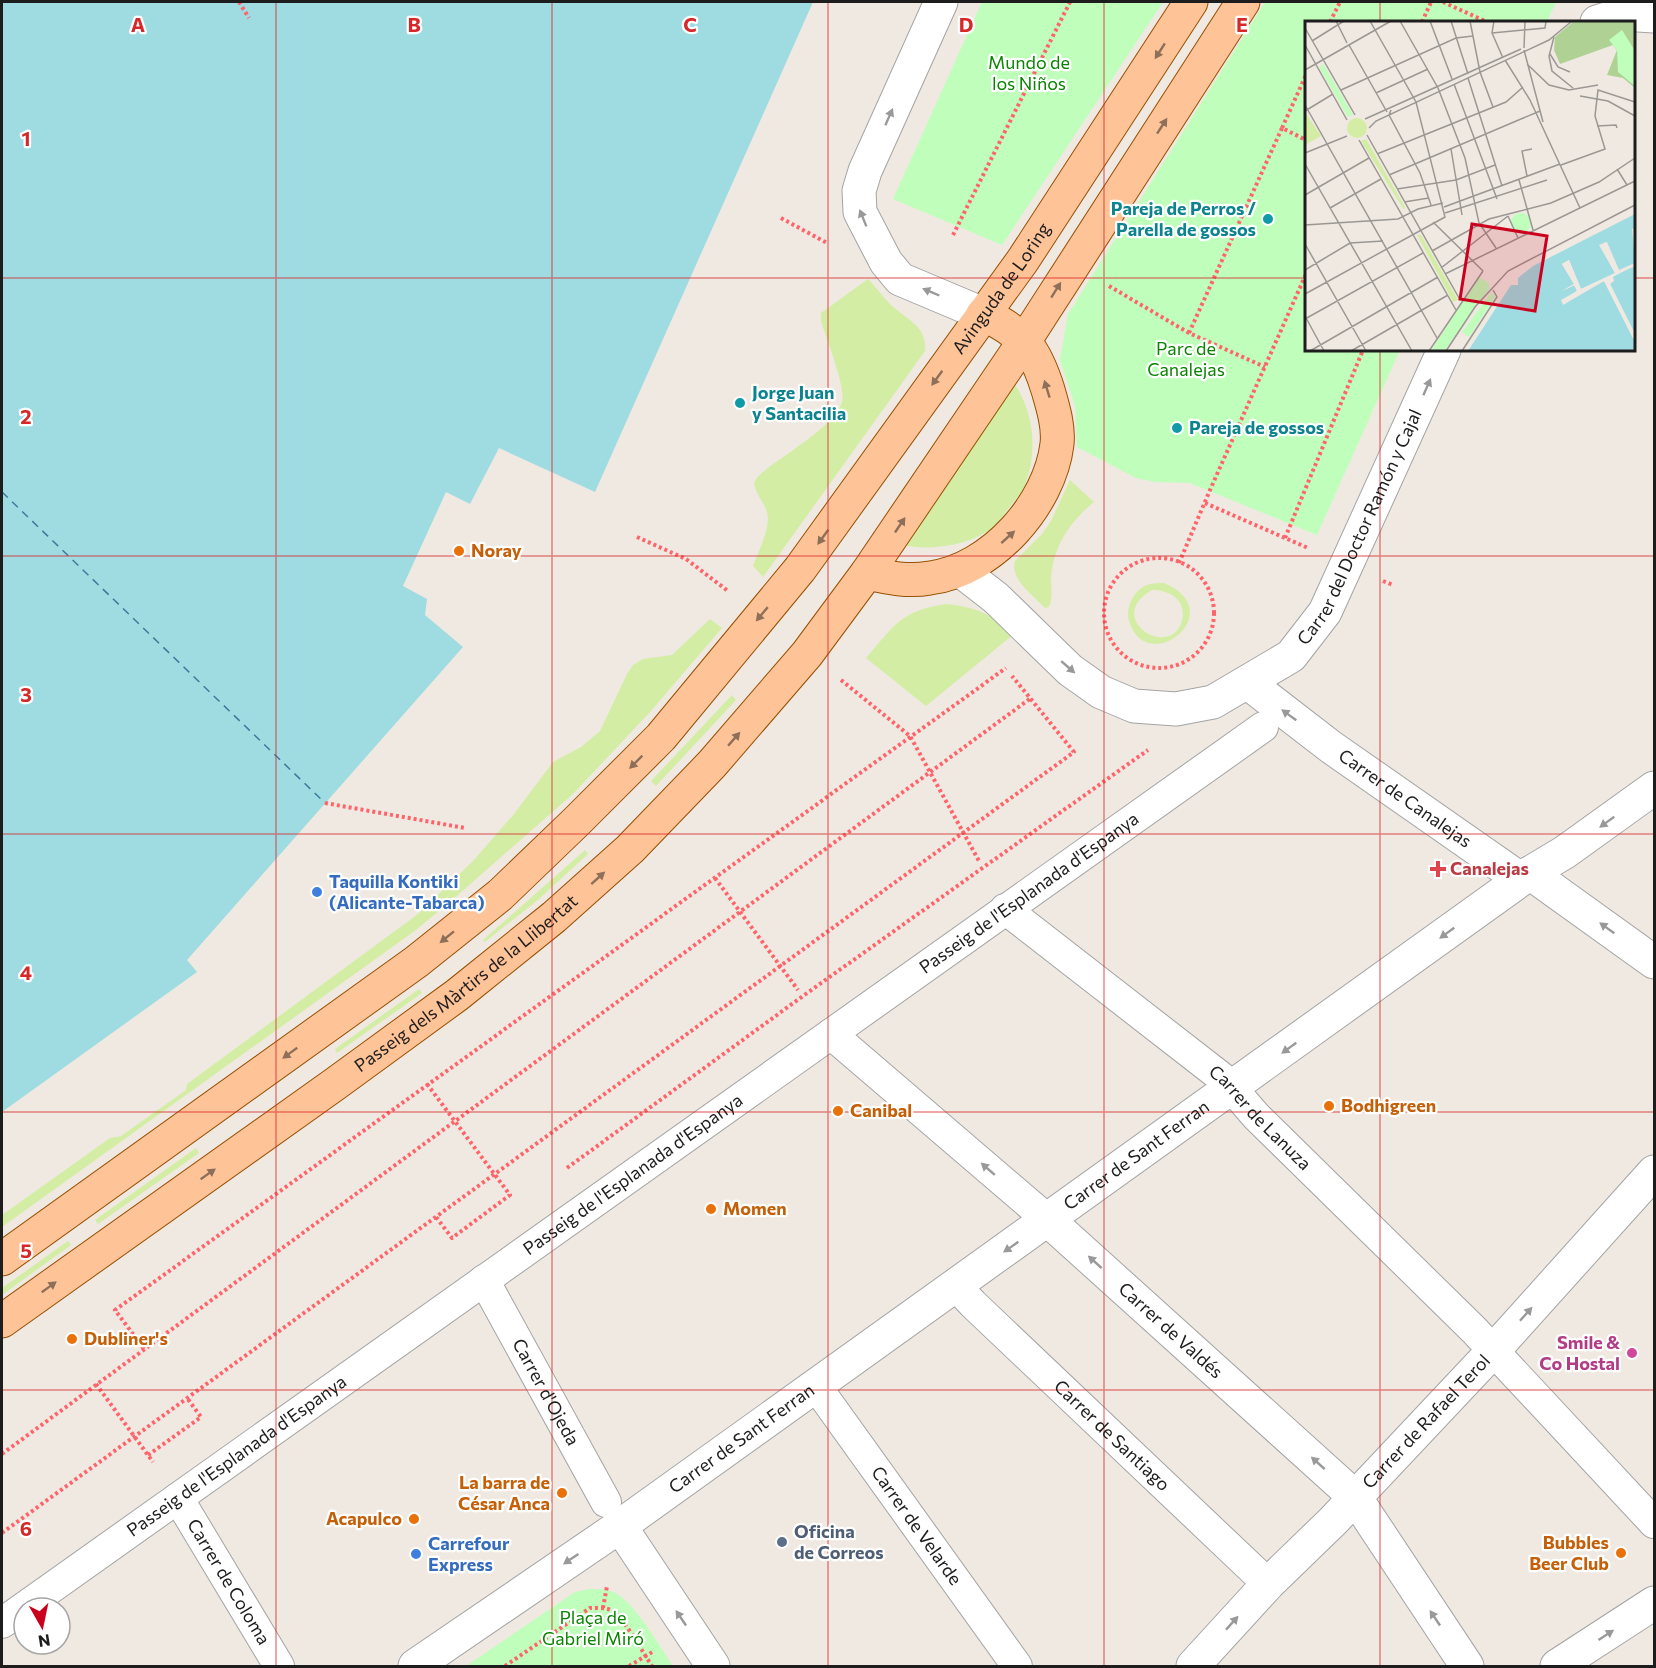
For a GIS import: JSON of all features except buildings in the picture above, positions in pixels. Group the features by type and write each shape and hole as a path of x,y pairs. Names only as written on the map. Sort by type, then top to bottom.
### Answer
{"main road":[{"name":"Avinguda de Loring","path":"2,1259 416,962 500,895 661,737 800,569 1034,244 1191,2"},
{"path":"983,314 1006,325 1024,340 1044,378 1054,410 1057,442 1052,470 1040,494 1018,527 990,553 960,570 932,578 899,580 867,573 1024,340 1242,2"},
{"name":"Passeig dels Màrtirs de la Llibertat","path":"2,1321 457,995 554,917 630,849 712,764 807,654 867,573"}],"street":[{"path":"940,2 865,171 859,191 860,212 886,262 900,279 983,314"},
{"path":"1592,21 1601,2"},
{"path":"1601,21 1622,14 1654,16"},
{"name":"Carrer del Doctor Ramón y Cajal","path":"960,570 996,598 1070,670 1101,692 1134,706 1176,710 1213,702 1291,656 1325,612 1444,351"},
{"name":"Carrer de Canalejas","path":"1248,683 1331,747 1520,879 1530,873 1654,962"},
{"name":"Passeig de l'Esplanada d'Espanya","path":"2,1623 1263,727"},
{"name":"Carrer de Sant Ferran","path":"613,1514 816,1386 1530,873 1565,852 1654,788"},
{"name":"Carrer de Lanuza","path":"1005,909 1225,1080 1256,1116 1494,1350 1654,1523"},
{"name":"Carrer de Valdés","path":"831,1034 1048,1220 1355,1497 1467,1666"},
{"name":"Carrer de Rafael Terol","path":"1193,1666 1268,1584 1355,1497 1494,1350 1654,1172"},
{"name":"Carrer d'Ojeda","path":"484,1280 613,1514"},
{"name":"Carrer de Santiago","path":"956,1286 973,1305 1268,1584"},
{"name":"Carrer de Velarde","path":"816,1386 1017,1666"},
{"name":"Carrer de Coloma","path":"178,1498 279,1666"},
{"path":"415,1666 613,1514 713,1666"},
{"path":"1557,1666 1654,1603"}],"path":[{"path":"239,2 249,18"},
{"path":"953,235 1070,2"},
{"path":"1330,21 1340,2"},
{"path":"1422,21 1431,2"},
{"path":"1443,2 1485,21"},
{"path":"1189,333 1305,77"},
{"path":"1282,128 1305,140"},
{"path":"781,218 828,243"},
{"path":"1179,563 1305,276"},
{"path":"1100,281 1189,333 1265,367"},
{"path":"1285,538 1363,351"},
{"path":"1204,503 1311,549"},
{"path":"637,537 686,559 730,592"},
{"path":"1168,558 1179,563 1191,567 1208,586 1215,610 1211,635 1197,655 1175,667 1149,668 1126,659 1110,640 1103,617 1107,592 1121,572 1143,560 1168,558"},
{"path":"2,1533 1074,752 1005,668 115,1310 144,1349"},
{"path":"840,680 910,736 979,861"},
{"path":"2,1454 1037,694"},
{"path":"325,803 465,828"},
{"path":"714,878 798,990"},
{"path":"427,1084 510,1195 452,1238 436,1217"},
{"path":"96,1384 153,1462"},
{"path":"148,1455 201,1417 187,1398"},
{"path":"603,1608 605,1598"},
{"path":"505,1666 590,1608 612,1611 652,1666"},
{"path":"629,1666 645,1656"}],"green space":[{"name":"Mundo de los Niños","path":"982,2 1163,2 1002,245 893,199"},
{"name":"Parc de Canalejas","path":"1265,2 1556,2 1547,21 1305,21 1305,351 1400,351 1317,535 1190,483 1156,482 1136,478 1077,447 1075,406 1060,360 1068,314"},
{"path":"868,279 889,303 913,322 921,332 924,337 925,351 763,577 753,566 766,530 768,515 754,482 765,470 819,430 833,417 842,402 841,385 821,321 821,313"},
{"path":"1014,383 1030,419 1033,446 1029,472 1020,494 995,526 974,538 938,547 902,545"},
{"path":"1070,480 1094,502 1070,526 1059,545 1052,567 1050,603 1049,607 1045,608 1019,581 1014,568 1015,561 1042,534 1051,521"},
{"path":"1164,583 1183,595 1190,609 1188,623 1179,635 1166,642 1152,644 1138,637 1129,621 1128,609 1132,598 1140,589 1150,584","holes":["1152,590 1159,590 1176,598 1182,607 1183,614 1182,621 1175,632 1165,637 1154,636 1144,631 1137,623 1134,612 1139,601"]},
{"path":"946,604 966,607 983,613 1014,634 926,706 866,658 892,628 908,615"},
{"path":"710,619 722,628 651,711 573,794 451,901 416,930 2,1227 2,1215 110,1138 121,1136 186,1090 187,1084 418,914 473,861 514,814 553,762 581,747 600,731 633,665 643,659 672,655"},
{"path":"732,695 736,700 656,786 651,781"},
{"path":"585,850 588,854 539,899 485,942 483,940"},
{"path":"419,989 422,993 337,1053 335,1049"},
{"path":"196,1148 199,1153 98,1224 95,1220"},
{"path":"68,1241 71,1245 2,1295 2,1288"},
{"name":"Plaça de Gabriel Miró","path":"589,1589 611,1591 624,1599 647,1627 673,1666 466,1666 575,1592"}],"water":[{"path":"2,2 813,2 595,492 499,448 470,504 446,492 403,586 427,599 425,615 463,647 187,960 197,972 2,1112"}],"ferry route":[{"path":"2,492 325,803"}],"place":[{"name":"Pareja de Perros / Parella de gossos","path":"1268,219"},
{"name":"Jorge Juan y Santacilia","path":"740,403"},
{"name":"Pareja de gossos","path":"1177,428"},
{"name":"Noray","path":"459,551"},
{"name":"Canalejas","path":"1438,869"},
{"name":"Taquilla Kontiki (Alicante-Tabarca)","path":"317,892"},
{"name":"Bodhigreen","path":"1329,1106"},
{"name":"Canibal","path":"838,1111"},
{"name":"Momen","path":"711,1209"},
{"name":"Dubliner's","path":"72,1339"},
{"name":"Smile & Co Hostal","path":"1632,1353"},
{"name":"La barra de César Anca","path":"562,1493"},
{"name":"Acapulco","path":"414,1519"},
{"name":"Oficina de Correos","path":"782,1542"},
{"name":"Bubbles Beer Club","path":"1621,1553"},
{"name":"Carrefour Express","path":"416,1554"}]}
